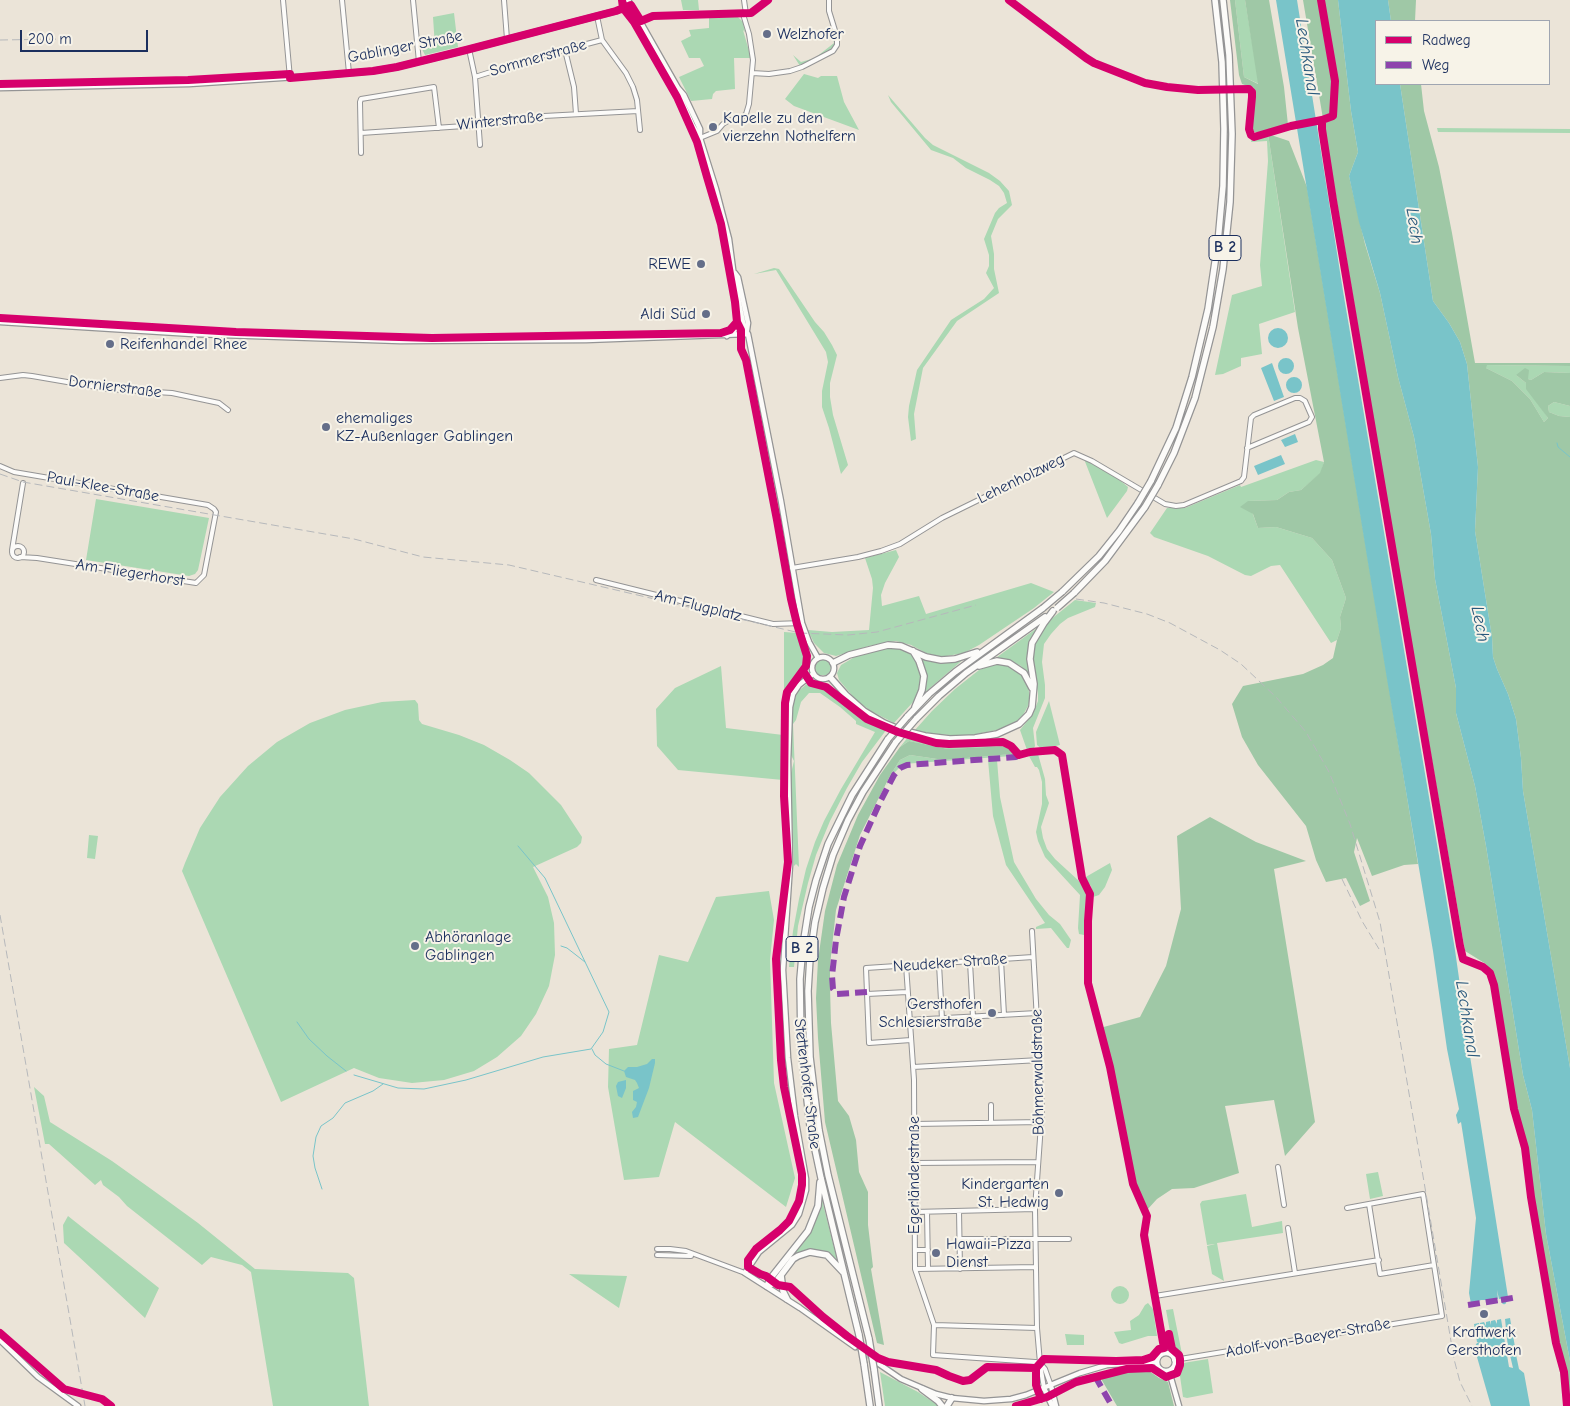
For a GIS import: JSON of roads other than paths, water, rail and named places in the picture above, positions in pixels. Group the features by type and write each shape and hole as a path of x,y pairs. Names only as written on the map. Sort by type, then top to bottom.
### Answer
{"highway":[{"name":"B 2","path":"870,1406 859,1335 821,1178 807,1108 801,1046 800,991 804,934 816,880 836,825 860,780 888,739 907,717 947,678 1043,608 1103,551 1138,503 1151,481 1176,428 1192,377 1208,309 1218,242 1223,186 1224,129 1222,62 1215,0"},
{"name":"B 2","path":"879,1406 868,1339 828,1176 819,1130 810,1057 808,990 810,958 822,888 845,826 863,792 896,742 916,719 948,688 1055,609 1074,593 1105,561 1145,507 1158,485 1182,435 1200,381 1213,327 1226,246 1231,178 1232,112 1229,55 1223,0"},
{"path":"830,677 864,711 884,723 925,736 975,738 1005,732 1019,724 1029,714 1032,707 1034,684 1030,659 1032,643 1055,609"},
{"path":"833,663 884,645 896,645 933,659 948,660 984,650"},
{"path":"912,651 919,661 924,676 922,690 913,711"},
{"path":"973,668 991,662 1009,663 1024,673 1034,692"},
{"name":"B 2","path":"767,1286 770,1278 808,1231 818,1206 821,1178"},
{"path":"767,1286 775,1283 794,1259 810,1252 827,1255 845,1274"},
{"path":"781,1274 783,1291 787,1299"},
{"path":"922,1389 942,1406"},
{"path":"946,1406 952,1398"},
{"path":"952,1398 952,1406"}],"street":[{"path":"283,0 290,78"},
{"path":"342,0 349,73"},
{"path":"413,0 418,62"},
{"path":"504,0 507,39"},
{"path":"700,138 717,131 728,121 741,118 746,114 749,104 752,73 752,48 744,0"},
{"path":"641,21 653,16 745,14 755,11 768,0"},
{"path":"752,73 769,74 790,71 833,51 838,41 829,11 828,0"},
{"path":"629,2 678,88 684,95 700,129 700,138 723,214 744,327 748,333"},
{"name":"Gablinger Straße","path":"0,88 188,84 373,71 418,62 616,11 629,2"},
{"path":"597,16 602,40 626,73 637,100 640,130"},
{"name":"Sommerstraße","path":"475,77 602,40"},
{"path":"469,49 475,77 480,145"},
{"path":"565,50 574,87 576,114"},
{"path":"361,153 361,99 432,87 435,90 439,128"},
{"name":"Winterstraße","path":"361,133 479,125 544,116 638,111"},
{"path":"735,272 738,277 745,307 748,333 802,623 809,642 818,658"},
{"path":"727,336 739,325 742,313"},
{"path":"0,322 213,335 400,341 532,341 727,336 748,333"},
{"name":"Dornierstraße","path":"0,378 23,375 108,389 172,393 219,403 228,410"},
{"name":"Lehenholzweg","path":"792,568 858,557 900,544 942,518 1074,453 1092,461 1165,504 1184,505 1241,481 1244,477 1247,448 1251,418 1254,415 1295,398 1305,401 1312,417 1310,422 1247,448"},
{"name":"Paul-Klee-Straße","path":"0,466 14,472 208,505"},
{"path":"15,528 17,540 22,548 23,554 20,557 14,557 12,550 15,528 23,483"},
{"name":"Am Fliegerhorst","path":"20,557 196,583 204,575 216,515 214,509 208,505"},
{"path":"12,550 16,546 22,548"},
{"name":"Am Fliegerhorst","path":"22,548 28,554 37,558"},
{"name":"Am Flugplatz","path":"596,580 773,624 802,623"},
{"path":"827,657 833,663 834,672 830,677 821,679 813,674 812,664 818,658 827,657"},
{"name":"Stettenhofer Straße","path":"745,1273 759,1252 792,1225 804,1201 806,1185 788,1058 783,970 790,865 788,761 790,707 793,694 799,685 813,674"},
{"name":"Böhmerwaldstraße","path":"1032,931 1042,1122 1035,1209 1037,1328 1044,1388"},
{"name":"Neudeker Straße","path":"867,994 866,968 1033,957"},
{"path":"1001,960 1004,1015"},
{"path":"970,962 973,1017"},
{"path":"939,964 942,1019"},
{"name":"Egerländerstraße","path":"906,966 914,1124 915,1269 934,1324 933,1356 1035,1362 1041,1364"},
{"path":"907,992 867,994 869,1043 911,1040"},
{"path":"910,1020 1037,1013"},
{"path":"912,1068 1040,1060"},
{"path":"991,1105 991,1123"},
{"path":"914,1124 1042,1122"},
{"path":"914,1163 1038,1162"},
{"path":"1278,1167 1284,1205"},
{"path":"1347,1208 1423,1194 1434,1265 1380,1274 1369,1204"},
{"path":"914,1212 1035,1209"},
{"path":"959,1211 960,1269"},
{"path":"927,1212 928,1268"},
{"path":"1288,1228 1295,1273"},
{"path":"959,1239 1069,1239"},
{"path":"657,1248 675,1249 745,1273 787,1299 855,1347"},
{"path":"915,1250 928,1250"},
{"path":"657,1255 696,1256"},
{"path":"1165,1353 1155,1296 1379,1260"},
{"name":"Adolf-von-Baeyer-Straße","path":"1174,1360 1442,1316 1434,1265"},
{"path":"915,1269 1036,1267"},
{"path":"934,1324 1037,1328"},
{"path":"0,1340 38,1377 78,1406"},
{"path":"1165,1353 1170,1354 1174,1360 1174,1367 1169,1370 1160,1369 1157,1362 1159,1356 1165,1353"},
{"path":"879,1364 901,1379 922,1389 952,1398 996,1400 1018,1397 1051,1386 1080,1373 1107,1365 1157,1362"},
{"path":"1041,1364 1045,1369 1056,1406"},
{"path":"1169,1370 1179,1406"},
{"path":"1044,1388 1052,1406"}],"water":[{"path":"1276,0 1297,0 1343,291 1455,950 1508,1297 1499,1299 1497,1290 1498,1299 1481,1300 1471,1304 1469,1293 1476,1218 1461,1122 1458,1124 1456,1115 1459,1109 1447,1049 1433,951"},
{"name":"Lech","path":"1338,0 1388,0 1391,20 1375,20 1375,85 1400,85 1433,301 1460,342 1467,364 1478,467 1475,531 1492,637 1493,657 1516,719 1523,791 1570,1068 1570,1361 1546,1234 1532,1110 1523,1075 1486,846 1475,786 1456,713 1456,688 1435,579 1431,534 1414,437 1398,377 1380,293 1359,222 1349,176 1358,152 1351,111"},
{"path":"1278,328 1285,331 1288,338 1285,345 1278,348 1271,345 1268,338 1271,331"},
{"path":"1286,358 1294,366 1286,374 1278,366"},
{"path":"1272,363 1284,397 1274,401 1261,368"},
{"path":"1294,377 1300,379 1302,385 1300,391 1294,393 1288,391 1286,385 1288,379"},
{"path":"1295,434 1298,442 1285,447 1281,440"},
{"path":"1281,455 1285,464 1258,475 1254,466"},
{"path":"652,1059 655,1059 655,1063 649,1088 638,1117 633,1118 632,1112 637,1102 633,1100 633,1091 639,1088 635,1080 626,1077 624,1071 628,1067 647,1064"},
{"path":"626,1080 626,1088 622,1098 618,1096 616,1086 618,1082"},
{"path":"1510,1318 1515,1347 1508,1348 1505,1319"},
{"path":"1501,1319 1509,1367 1513,1368 1509,1351 1515,1350 1519,1369 1524,1373 1530,1406 1491,1406 1477,1357 1475,1346 1479,1342 1477,1342 1474,1324 1479,1323 1480,1327 1480,1323 1484,1322 1486,1326 1486,1322 1490,1321 1491,1325 1491,1321 1495,1320 1497,1324 1497,1320"}],"waterway":[{"path":"1557,443 1558,447 1570,457"},
{"path":"354,1075 398,1088 424,1089 466,1080 543,1057 591,1049 603,1032 609,1012 545,878 518,846"},
{"path":"561,946 567,948 585,962"},
{"path":"297,1022 309,1039 346,1071"},
{"path":"592,1049 595,1055 606,1064 624,1071"},
{"path":"322,1189 313,1156 316,1137 321,1126 333,1118 345,1103 373,1091 383,1084"},
{"path":"1503,1298 1504,1302"}],"tunnel":[{"path":"855,1347 872,1359"}],"railway":[{"path":"0,40 62,39"},
{"path":"0,474 23,482 354,539 423,557 509,565 800,633 848,635 877,632 976,605"},
{"path":"1076,599 1104,603 1147,614 1170,623 1220,650 1241,664 1276,697 1306,732 1329,772 1350,824 1380,922 1454,1359 1460,1382 1472,1406"},
{"path":"1342,879 1362,921 1379,949"},
{"path":"0,915 85,1406"}],"place":[{"name":"Welzhofer","path":"767,34"},
{"name":"Kapelle zu den vierzehn Nothelfern","path":"713,127"},
{"name":"REWE","path":"701,264"},
{"name":"Aldi Süd","path":"706,314"},
{"name":"Reifenhandel Rhee","path":"110,344"},
{"name":"ehemaliges KZ-Außenlager Gablingen","path":"326,427"},
{"name":"Abhöranlage Gablingen","path":"415,946"},
{"name":"Gersthofen Schlesierstraße","path":"992,1013"},
{"name":"Kindergarten St. Hedwig","path":"1059,1193"},
{"name":"Hawaii-Pizza Dienst","path":"936,1253"},
{"name":"Kraftwerk Gersthofen","path":"1484,1314"}],"water label":[{"name":"Lechkanal","path":"1307,57"},
{"name":"Lechkanal","path":"1467,1019"}]}
